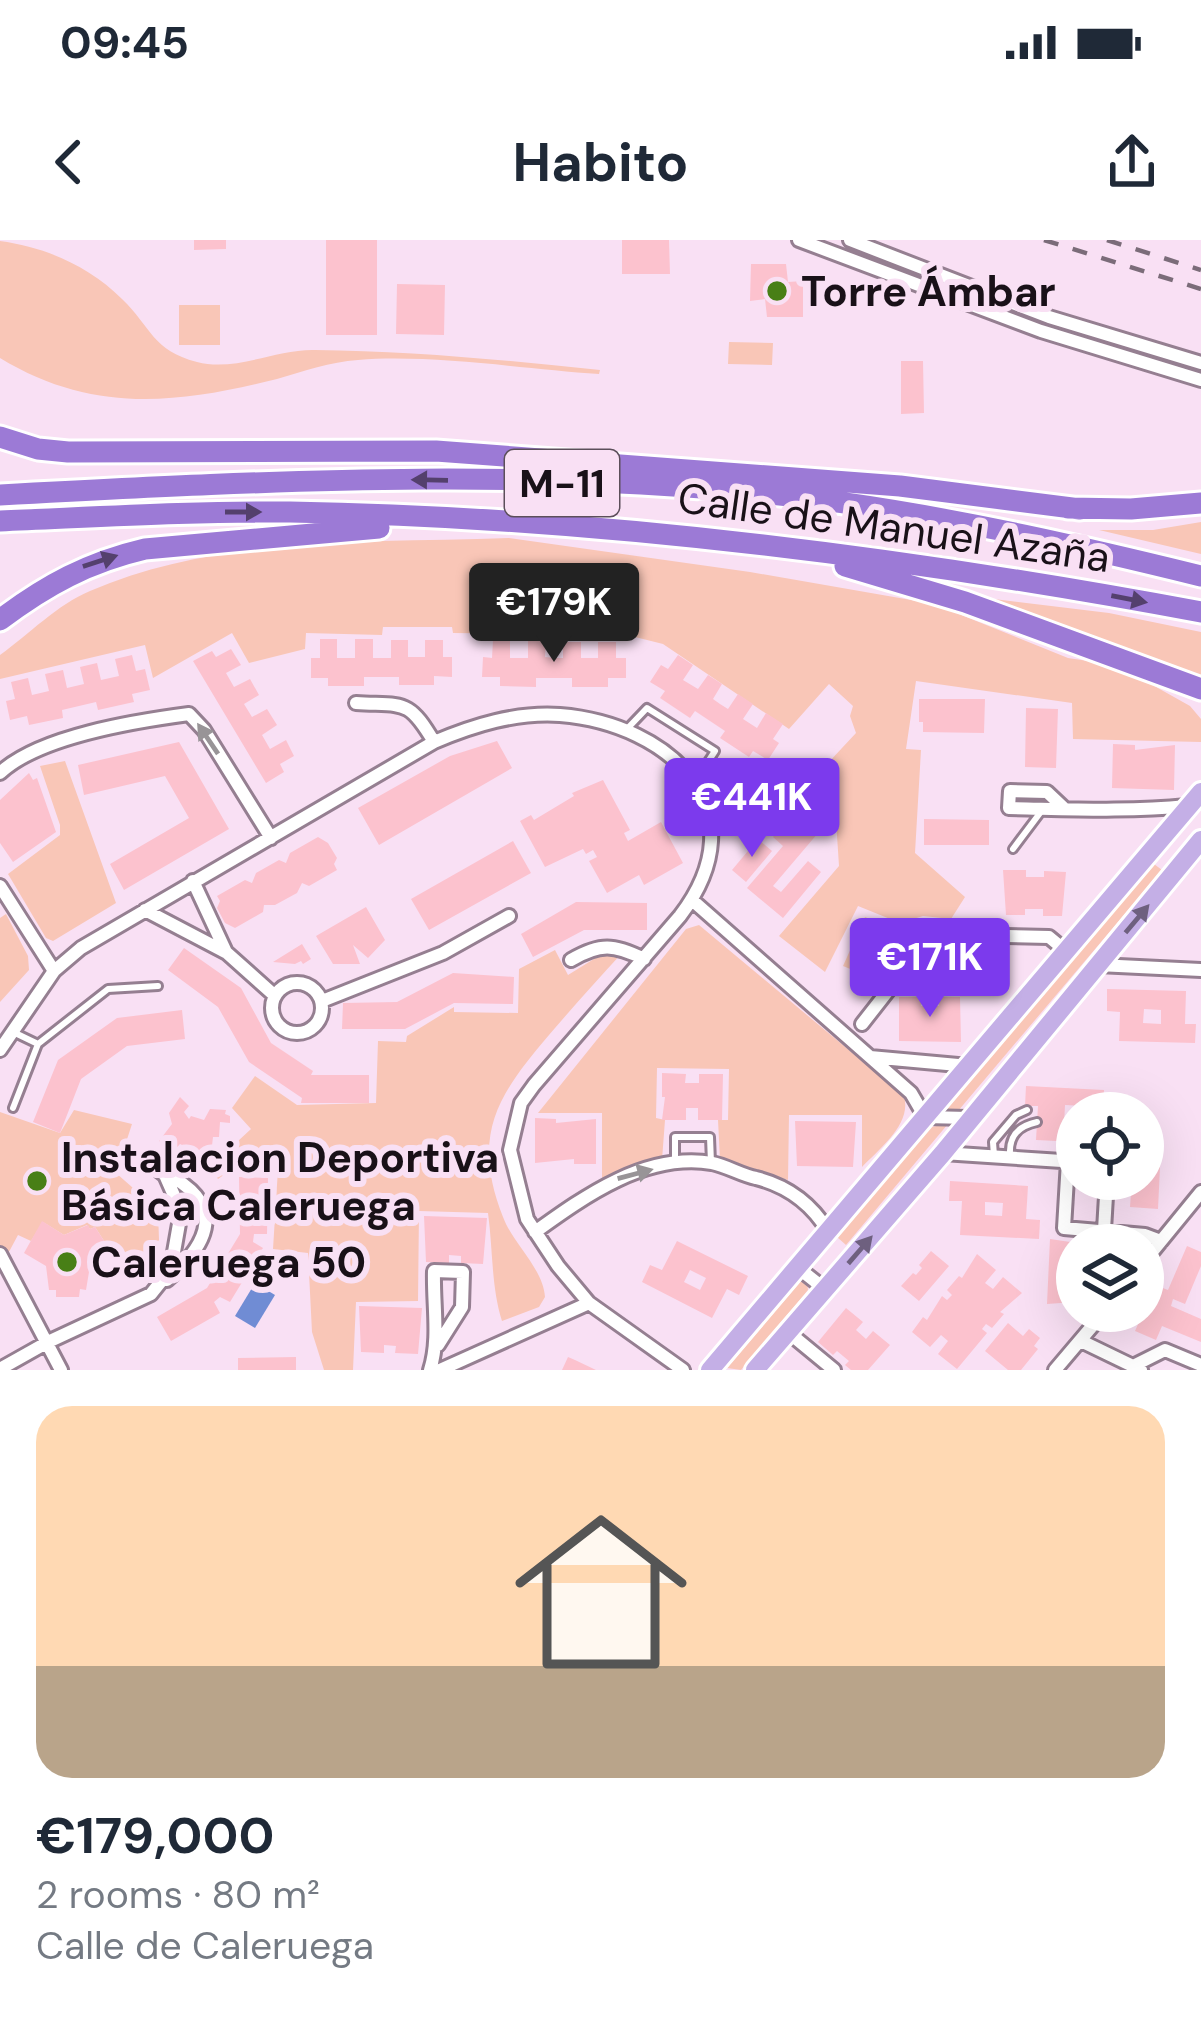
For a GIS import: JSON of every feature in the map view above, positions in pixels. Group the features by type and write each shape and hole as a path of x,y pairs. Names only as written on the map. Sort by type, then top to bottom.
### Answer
{"highway":[{"path":"0,437 68,452 436,451 899,486 1080,508"},
{"path":"382,451 587,474 621,485"},
{"name":"Calle de Manuel Azaña","path":"0,495 390,479 621,485 841,502 1042,538 1201,576"},
{"path":"841,502 868,496 1080,508 1201,503"},
{"name":"Calle de Manuel Azaña","path":"0,521 233,512 487,521 678,535 1036,581 1201,613"},
{"path":"0,620 70,573 145,549 487,521"},
{"path":"806,551 965,602 1201,689"},
{"path":"1166,676 1201,706"}],"main road":[{"path":"710,1370 1195,799"},
{"path":"755,1370 1192,858 1201,838"}],"street":[{"path":"799,240 1042,331 1195,378 1198,362 1049,317 850,240"},
{"path":"356,704 406,707 416,712 434,742"},
{"path":"0,773 59,742 189,714 204,730 271,838"},
{"path":"0,1050 55,971 81,948 434,742 472,725 537,716 578,718 624,733 683,764 697,780 710,824 710,860 692,900 521,1103 510,1150 519,1196 535,1232 589,1303 683,1370"},
{"path":"1065,809 1047,792 1010,791 1009,808 1043,809 1065,809 1144,809 1195,799"},
{"path":"1144,809 1157,826 1160,840 1175,833 1201,838"},
{"path":"194,881 227,953"},
{"path":"0,886 55,971"},
{"path":"692,900 910,1093 925,1117 968,1118"},
{"path":"145,910 227,953 274,995"},
{"path":"322,1001 443,953 509,916"},
{"path":"862,1024 927,941 955,935 1049,937 1066,952"},
{"path":"571,960 597,945 620,947 644,959"},
{"path":"1098,965 1201,970"},
{"path":"300,982 314,988 322,1001 321,1018 310,1031 293,1034 278,1026 271,1011 274,995 300,982"},
{"path":"869,1057 970,1066"},
{"path":"910,1093 913,1072 920,1064"},
{"path":"943,1154 1056,1160"},
{"path":"144,1159 165,1174 180,1218 171,1269 151,1294"},
{"path":"535,1232 618,1178 675,1164 711,1163 769,1180 803,1199 828,1231"},
{"path":"0,1370 151,1294 192,1258 205,1238 207,1216 189,1185 159,1170"},
{"path":"1164,1236 1201,1192"},
{"path":"0,1253 61,1370"},
{"path":"797,1267 826,1290"},
{"path":"430,1370 438,1345 462,1307 464,1272 434,1271 433,1323 438,1345"},
{"path":"440,1370 589,1303"},
{"path":"788,1332 834,1370"},
{"path":"1055,1370 1088,1332"},
{"path":"1081,1341 1138,1368 1165,1351 1201,1365"}],"lane":[{"path":"624,733 646,708 716,751 697,780"},
{"path":"1013,849 1043,809"},
{"path":"13,1108 38,1044 108,989 158,986"},
{"path":"10,1030 38,1044"},
{"path":"994,1156 993,1142 1016,1114 1027,1110"},
{"path":"1010,1158 1010,1142 1022,1125 1037,1122"},
{"path":"675,1164 675,1137 710,1137 711,1163"}],"shaded area":[{"path":"0,241 50,253 81,268 122,299 161,344 197,362 226,364 315,350 600,370 599,374 447,360 358,360 205,394 136,399 102,396 34,376 0,358"},
{"path":"179,305 220,305 220,345 179,345"},
{"path":"729,342 773,343 772,365 728,364"},
{"path":"1201,522 1201,554 1099,530 1153,530"},
{"path":"509,538 934,604 1068,658 1149,683 1190,706 1201,719 1201,742 1073,739 1072,703 916,681 906,749 921,750 915,853 965,897 951,919 923,916 900,923 858,906 825,972 779,936 839,866 836,820 800,793 856,733 850,716 853,706 829,684 789,729 663,644 627,635 453,633 452,627 383,627 382,635 306,633 305,649 249,663 232,633 153,678 145,645 0,679 0,655 55,612 90,591 140,573 191,560 296,545"},
{"path":"986,598 1109,613 1201,632 1201,680"},
{"path":"65,761 116,903 53,941 46,938 8,874 60,835 40,766"},
{"path":"1154,864 1162,870 958,1111 944,1112"},
{"path":"6,914 28,956 29,970 0,1002 0,918"},
{"path":"865,917 891,928 870,977 843,966"},
{"path":"699,925 904,1096 899,1126 862,1167 862,1115 789,1115 788,1180 720,1160 718,1120 728,1120 729,1069 657,1068 656,1118 665,1120 662,1160 602,1178 602,1113 538,1113 686,929"},
{"path":"555,950 568,975 602,954 623,952 531,1057 494,1118 489,1163 494,1188 503,1217 539,1276 545,1297 539,1307 502,1321 488,1213 419,1211 418,1301 356,1302 353,1370 324,1370 312,1332 308,1253 273,1249 278,1169 242,1162 218,1179 210,1167 251,1129 232,1108 255,1076 297,1105 376,1103 378,1041 406,1042 407,1036 454,1007 454,1012 518,1013 519,969"},
{"path":"74,1110 132,1124 116,1173 158,1210 159,1240 134,1272 95,1227 87,1225 64,1235 43,1222 31,1241 18,1235 3,1263 0,1112 60,1133"},
{"path":"948,1124 846,1245 837,1237 931,1127"},
{"path":"800,1282 807,1282 808,1290 741,1370 727,1368"}],"water":[{"path":"255,1283 275,1295 255,1328 235,1316"}],"building":[{"path":"194,240 226,240 226,249 194,250"},
{"path":"326,240 377,240 377,335 326,335"},
{"path":"622,240 669,240 670,274 622,274"},
{"name":"Torre Ámbar","path":"751,264 786,264 788,282 803,281 803,317 767,317 765,299 750,301"},
{"path":"397,284 445,285 444,335 396,334"},
{"path":"901,361 923,361 924,413 901,414"},
{"path":"320,639 337,639 337,658 355,658 355,639 373,639 373,658 391,658 391,640 408,640 408,657 425,657 425,640 443,640 443,657 452,657 452,677 434,676 434,685 399,685 399,677 364,677 364,686 328,686 328,678 311,678 311,658 320,658"},
{"path":"493,640 510,641 510,658 528,658 528,640 546,641 545,657 554,658 563,658 563,642 581,642 581,658 598,658 598,642 616,642 616,658 626,658 626,678 608,678 608,687 572,687 572,678 536,678 536,687 500,686 500,677 482,677 483,657 492,658"},
{"path":"231,649 241,665 226,673 234,687 250,679 259,695 244,704 252,717 267,709 277,725 262,735 270,749 286,740 294,756 280,764 284,772 266,783 193,661 212,651 216,657"},
{"path":"132,655 136,671 145,669 150,690 132,694 134,702 98,710 96,702 62,710 63,718 29,725 27,716 10,720 6,701 15,699 11,682 28,678 32,695 49,691 45,674 63,670 67,688 84,684 80,667 97,663 101,680 119,676 115,659"},
{"path":"678,655 693,665 683,680 698,689 708,675 722,684 713,699 720,704 728,709 738,694 753,704 743,719 757,728 766,713 783,724 773,739 779,743 768,760 753,751 749,757 720,738 725,731 695,711 690,718 660,698 665,691 650,682 661,665 668,669"},
{"path":"919,699 985,699 984,733 923,732"},
{"path":"1026,708 1058,709 1056,768 1025,767"},
{"path":"497,741 512,768 379,845 358,808 450,756"},
{"path":"179,742 229,829 124,890 110,864 189,818 165,776 84,795 78,765"},
{"path":"1113,744 1135,745 1135,750 1175,745 1174,790 1112,788"},
{"path":"29,773 33,780 37,778 56,832 13,862 0,843 0,800"},
{"path":"603,780 630,830 624,833 628,841 661,822 683,863 644,885 639,875 607,893 589,861 597,857 593,850 586,854 583,849 545,867 520,821 531,815 534,820 574,796 572,793"},
{"path":"800,805 824,826 773,886 781,892 808,861 821,872 783,918 747,888 783,846 773,837"},
{"path":"924,819 989,820 989,845 924,845"},
{"path":"318,837 337,858 337,870 309,886 302,883 297,893 275,905 264,905 263,912 235,928 225,923 217,896 245,880 252,883 256,873 279,860 286,863 290,853"},
{"path":"758,839 772,851 746,882 732,870"},
{"path":"513,841 531,873 429,930 411,899"},
{"path":"1003,870 1026,870 1026,877 1044,877 1044,871 1066,872 1062,916 1043,916 1043,909 1006,915"},
{"path":"576,902 647,903 647,930 584,930 533,957 521,934"},
{"path":"366,907 385,940 368,958 353,945 360,964 333,964 316,936"},
{"path":"302,944 311,959 303,964 273,962"},
{"path":"184,948 241,988 271,1043 313,1071 311,1075 369,1075 369,1103 301,1103 302,1098 249,1062 218,1007 168,970"},
{"path":"453,973 514,977 513,1004 454,1003 405,1029 342,1029 343,1003 397,1002"},
{"path":"1107,989 1186,991 1185,1024 1196,1024 1195,1043 1119,1041 1120,1012 1107,1011","holes":["1144,1009 1161,1010 1161,1024 1143,1023"]},
{"path":"899,997 922,997 921,1006 939,1006 939,997 960,997 961,1042 899,1041"},
{"path":"182,1010 185,1039 127,1046 81,1079 60,1133 33,1122 58,1060 117,1018"},
{"path":"662,1073 686,1074 685,1083 699,1083 699,1074 723,1074 722,1120 698,1120 698,1108 686,1108 686,1120 662,1120"},
{"path":"1026,1086 1104,1090 1056,1092 1056,1141 1036,1140 1038,1106 1025,1106"},
{"path":"180,1097 189,1106 184,1112 189,1119 204,1120 210,1109 226,1110 230,1116 230,1123 220,1122 219,1137 213,1137 211,1154 199,1168 188,1166 191,1149 180,1144 169,1156 161,1149 165,1146 159,1141 172,1124 169,1113"},
{"path":"535,1118 556,1119 556,1123 596,1119 596,1164 574,1164 574,1159 535,1163"},
{"path":"795,1121 856,1122 853,1167 797,1166"},
{"path":"239,1177 268,1178 267,1234 254,1234 253,1242 263,1248 230,1302 220,1297 214,1302 220,1313 171,1341 157,1317 207,1288 240,1234"},
{"path":"950,1181 1028,1186 1026,1219 1040,1220 1039,1239 960,1235 962,1201 949,1201","holes":["985,1202 1003,1203 1002,1216 985,1215"]},
{"path":"1130,1200 1158,1200 1158,1209 1130,1207"},
{"path":"424,1216 487,1218 483,1264 461,1263 461,1256 449,1255 449,1263 426,1262"},
{"name":"Caleruega 50","path":"42,1221 64,1235 88,1225 95,1227 108,1247 90,1266 86,1290 80,1289 79,1297 56,1297 56,1290 49,1290 46,1266 24,1253"},
{"path":"1050,1239 1056,1240 1056,1303 1047,1304"},
{"path":"677,1241 748,1276 739,1295 727,1289 712,1318 642,1282 650,1265 662,1270","holes":["690,1270 706,1278 700,1290 684,1282"]},
{"path":"1187,1246 1201,1252 1201,1266 1185,1304 1173,1299 1171,1306 1201,1319 1201,1342 1164,1327 1164,1288 1168,1290"},
{"path":"931,1251 949,1266 919,1301 901,1286 922,1268 919,1265"},
{"path":"977,1254 996,1270 985,1283 993,1289 1003,1277 1022,1293 1000,1312 1004,1314 992,1328 986,1324 982,1329 987,1333 957,1369 938,1354 948,1341 941,1335 930,1347 912,1332 923,1317 927,1320 942,1296 947,1300 952,1295 947,1290 962,1278"},
{"path":"359,1306 422,1308 418,1354 395,1353 396,1346 384,1345 384,1353 361,1352"},
{"path":"846,1308 863,1322 856,1330 866,1339 873,1331 890,1345 868,1370 851,1370 845,1365 849,1361 818,1342"},
{"path":"1008,1323 1023,1336 1029,1329 1040,1338 1034,1346 1038,1349 1021,1370 1008,1370 985,1351"},
{"path":"296,1357 296,1370 238,1370 238,1358"},
{"path":"568,1357 575,1360 596,1370 562,1370"}],"railway":[{"path":"1044,240 1201,289"},
{"path":"1107,240 1201,270"}],"place":[{"name":"Torre Ámbar","path":"777,291"},
{"name":"Instalacion Deportiva Básica Caleruega","path":"37,1181"},
{"name":"Caleruega 50","path":"67,1262"}]}
